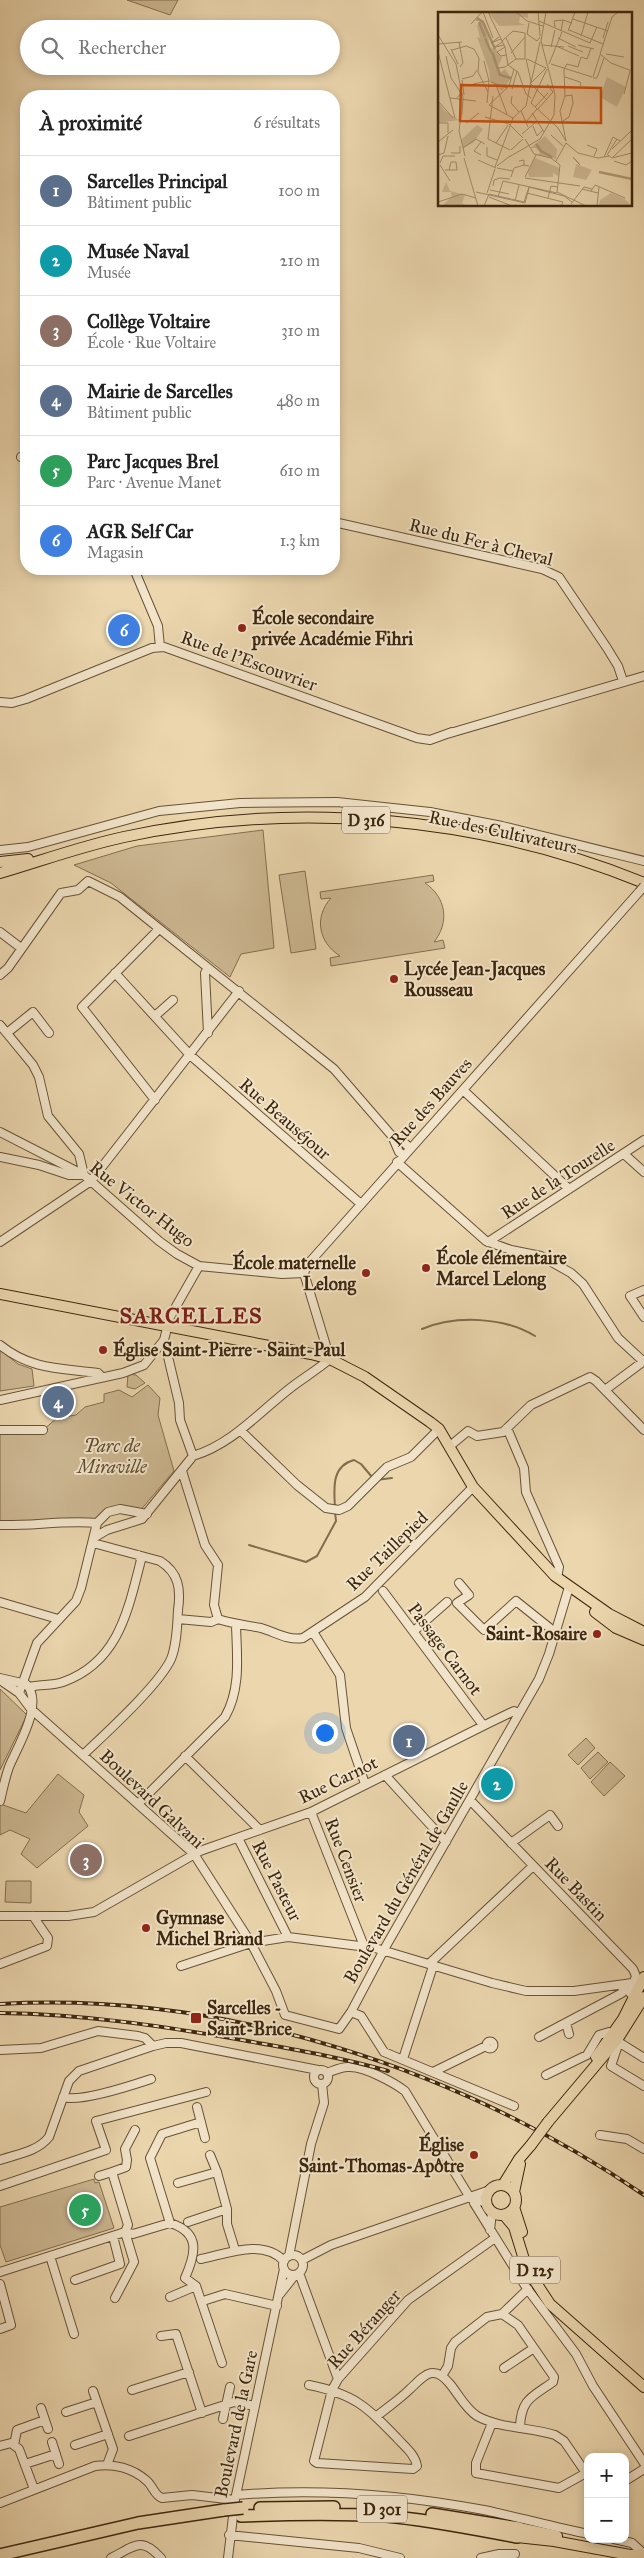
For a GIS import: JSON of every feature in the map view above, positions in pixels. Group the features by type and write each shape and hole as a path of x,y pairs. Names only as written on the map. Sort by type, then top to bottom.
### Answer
{"highway":[{"name":"D 301","path":"18,2558 126,2533 224,2514 239,2505 307,2514 385,2516 518,2533"},
{"name":"D 301","path":"0,2554 138,2523 224,2514"}],"main road":[{"name":"Rue des Cultivateurs","path":"0,873 83,849 187,831 256,824 308,823 371,825 432,832 499,844 582,866 643,888"},
{"path":"0,862 18,861 71,852"},
{"path":"0,1294 166,1325 330,1359 380,1386 439,1429 473,1487 557,1578 609,1614 644,1632"},
{"path":"569,1587 580,1600 616,1628 644,1640"},
{"path":"528,2148 517,2175 514,2192 516,2200 510,2210 492,2212 486,2203 490,2190 503,2185 528,2148 548,2122 616,2039 639,2004 641,1983"},
{"path":"503,2185 514,2192"},
{"name":"D 125","path":"510,2210 535,2271 549,2295 572,2324 644,2387"},
{"name":"D 125","path":"612,2359 644,2397"},
{"name":"D 301","path":"518,2533 643,2555"},
{"name":"D 301","path":"518,2533 620,2558"}],"street":[{"name":"Rue du Fer à Cheval","path":"340,523 545,570 559,577 611,654 623,682"},
{"path":"137,575 158,626 160,647"},
{"name":"Rue de l'Escouvrier","path":"0,702 12,703 26,699 152,648 160,647 174,650 426,740 644,676"},
{"path":"0,850 33,845 159,811 240,803 337,802 430,812 493,824 644,861"},
{"path":"0,974 8,968 61,893 78,890 88,881 120,897 334,1068 392,1136 399,1152 403,1156"},
{"name":"Rue des Bauves","path":"304,1273 308,1264 397,1162 643,888"},
{"path":"155,1100 82,1007 159,929"},
{"path":"0,932 21,948"},
{"path":"208,968 205,973 208,1033"},
{"name":"Rue Beauséjour","path":"116,973 190,1055 361,1204"},
{"path":"0,1242 91,1181 239,991"},
{"path":"155,1016 173,1000"},
{"path":"7,1033 33,1012 49,1033"},
{"path":"0,1025 33,1065 39,1077 48,1116 78,1154 84,1175 69,1176 40,1165 0,1157"},
{"path":"463,1090 569,1189"},
{"name":"Rue Victor Hugo","path":"0,1132 84,1175 159,1241 199,1266 282,1274 304,1273"},
{"path":"392,1136 399,1138 410,1148"},
{"name":"Rue de la Tourelle","path":"488,1242 644,1140"},
{"path":"624,1154 644,1172"},
{"path":"397,1162 488,1242 541,1256 571,1273 583,1284 618,1338 644,1361 605,1390"},
{"path":"193,1456 180,1420 179,1403 164,1340 166,1325 199,1266"},
{"path":"95,1534 136,1521 147,1514 193,1456 207,1452 241,1430 292,1387 330,1359 304,1273"},
{"path":"644,1290 630,1296 644,1317"},
{"path":"0,1400 100,1375 135,1369 144,1365 164,1340"},
{"path":"0,1345 24,1362 100,1375"},
{"path":"154,1354 168,1355"},
{"path":"450,1446 468,1431 477,1436 498,1434 531,1405 577,1381 590,1377 644,1430"},
{"path":"507,1428 524,1468 526,1492 559,1567 557,1578"},
{"path":"241,1430 297,1485 326,1508 335,1509 348,1506 392,1464 411,1457 439,1429"},
{"path":"0,1430 43,1430"},
{"path":"178,1619 211,1622 218,1619 214,1605 218,1565 205,1545 182,1471"},
{"name":"Rue Taillepied","path":"218,1619 236,1625 261,1628 296,1640 313,1632 365,1597 473,1487"},
{"path":"0,1801 6,1777 31,1716 27,1691 37,1643 76,1601 95,1534 108,1512 120,1509 147,1514"},
{"path":"0,1525 26,1526 67,1522 138,1555 160,1560 169,1566 177,1577 180,1596 175,1647 171,1660 160,1676 83,1755"},
{"path":"18,1693 76,1677 108,1650 119,1634 126,1616 141,1560 138,1555"},
{"path":"459,1582 469,1594 457,1603 484,1630 516,1601 556,1633"},
{"name":"Boulevard du Général de Gaulle","path":"341,2028 518,1712 539,1679 556,1633 569,1587"},
{"name":"Passage Carnot","path":"383,1591 483,1725"},
{"path":"0,1602 58,1619"},
{"path":"414,1631 447,1602"},
{"path":"138,1804 225,1717 236,1693 236,1625"},
{"path":"313,1632 340,1675 346,1728 366,1784"},
{"path":"0,1679 27,1691"},
{"path":"0,1679 18,1693"},
{"path":"18,1693 27,1691"},
{"name":"Boulevard Galvani","path":"31,1709 194,1854 251,1942 276,1992 284,2014 330,2028 341,2028"},
{"name":"Rue Carnot","path":"0,1916 83,1915 94,1912 194,1854 311,1812 483,1725 514,1711 518,1712"},
{"path":"185,1756 260,1830"},
{"path":"385,1775 446,1842"},
{"name":"Rue Bastin","path":"470,1800 633,1969 641,1983"},
{"name":"Rue Censier","path":"311,1812 364,1946"},
{"path":"511,1843 550,1815 558,1826"},
{"name":"Rue Pasteur","path":"238,1838 288,1937"},
{"path":"403,2059 431,1965 532,1866"},
{"path":"0,1964 47,1946 48,1938 33,1916"},
{"path":"181,1966 251,1942 288,1937 364,1946 526,1991 574,1991 641,1983"},
{"path":"538,2037 622,1993 624,1986"},
{"path":"351,2012 361,2016 384,2052 514,2106"},
{"path":"566,2022 569,2034"},
{"path":"0,2050 32,2050 74,2040 92,2033 104,2032 145,2038 153,2046"},
{"path":"546,2075 587,2055 599,2035 609,2032 644,2058"},
{"path":"616,2039 611,2066 644,2086"},
{"path":"0,2160 32,2150 44,2143 49,2137 69,2081 79,2071 153,2046 172,2042 282,2063 317,2072 327,2073 345,2067 356,2068 396,2084 405,2091 490,2230 528,2289 572,2348 593,2386 644,2463"},
{"path":"433,2072 486,2046"},
{"path":"317,2072 316,2081 322,2084 327,2080 327,2073"},
{"path":"63,2097 72,2100 100,2092 115,2092 151,2079"},
{"name":"Boulevard de la Gare","path":"228,2558 229,2534 239,2505 255,2406 312,2144 324,2103 322,2084"},
{"path":"0,2186 106,2150 96,2121 206,2092"},
{"path":"197,2107 205,2138"},
{"path":"170,2223 150,2158 162,2134 201,2122"},
{"path":"98,2176 126,2167 125,2149 135,2130"},
{"path":"600,2135 627,2139 644,2149"},
{"path":"210,2155 217,2172 227,2209 227,2224 234,2250"},
{"path":"112,2172 128,2225 125,2232 134,2262 115,2298"},
{"path":"178,2183 217,2172"},
{"path":"302,2260 331,2244 472,2200 490,2190"},
{"path":"472,2200 486,2203"},
{"path":"188,2222 227,2209"},
{"path":"490,2230 492,2212"},
{"path":"0,2272 125,2232 133,2234 170,2223 184,2230 192,2238 194,2256 185,2278 196,2286 222,2363"},
{"path":"75,2280 120,2264 113,2236"},
{"name":"Rue Béranger","path":"377,2416 413,2455 417,2466 413,2469 317,2463 314,2461 332,2390 338,2379 408,2300 496,2238"},
{"path":"201,2259 234,2250 268,2251 286,2262 288,2274 297,2274"},
{"path":"50,2256 74,2334"},
{"path":"286,2262 296,2256 302,2260"},
{"path":"297,2274 302,2268 302,2260"},
{"path":"297,2274 338,2379"},
{"name":"Boulevard de la Gare","path":"279,2296 297,2274"},
{"path":"0,2284 11,2325 0,2329"},
{"path":"170,2297 196,2286"},
{"path":"502,2314 528,2289"},
{"path":"206,2300 225,2294 277,2306"},
{"path":"442,2376 448,2366 451,2348 455,2342 487,2316 496,2313 502,2314 518,2325 554,2377 553,2382 523,2404 520,2412 520,2427"},
{"path":"161,2336 176,2334 202,2413"},
{"path":"504,2368 534,2348"},
{"path":"132,2390 189,2372"},
{"path":"309,2385 332,2390 360,2403 377,2416 426,2374 434,2373 442,2376 469,2410 493,2423 555,2435 564,2441 584,2470"},
{"path":"223,2419 230,2387"},
{"path":"93,2391 113,2449 107,2465"},
{"path":"66,2412 97,2402"},
{"path":"129,2436 234,2402 255,2406"},
{"path":"41,2408 48,2429"},
{"path":"12,2444 17,2430 45,2420"},
{"path":"493,2423 476,2463 474,2469 476,2473 559,2488 584,2476"},
{"path":"75,2445 108,2434"},
{"path":"52,2442 59,2464"},
{"path":"0,2446 12,2444 19,2448 34,2489"},
{"path":"25,2464 56,2454"},
{"path":"0,2503 95,2466 107,2465 137,2474 146,2480 155,2493 162,2498 192,2495 239,2505 320,2493 380,2496 482,2510 584,2533"},
{"path":"629,2478 644,2469"},
{"path":"229,2534 359,2548 400,2558"},
{"path":"629,2542 632,2543 643,2555"},
{"path":"111,2558 141,2544 148,2545 161,2558"},
{"path":"481,2558 499,2554 515,2554"}],"green space":[{"path":"127,0 178,0 170,15"},
{"path":"263,830 274,948 241,954 230,977 111,883 74,865 137,846"},
{"path":"305,871 316,949 291,953 279,875"},
{"path":"433,875 434,881 425,883 438,895 444,918 439,934 434,942 443,940 445,948 331,966 330,958 340,956 327,944 323,937 321,929 322,913 331,898 321,899 320,892"},
{"path":"0,1350 18,1364 32,1369 34,1386 0,1391"},
{"path":"128,1374 136,1375 145,1383 135,1389 127,1387"},
{"name":"Parc de Miraville","path":"148,1385 160,1398 158,1415 174,1471 138,1513 120,1509 100,1520 0,1525 0,1430 43,1430 57,1418 76,1415 85,1407 104,1402 104,1394 119,1390 132,1397"},
{"path":"0,1689 27,1715 0,1770"},
{"path":"586,1738 595,1748 578,1765 568,1755"},
{"path":"598,1752 608,1762 590,1779 581,1768"},
{"path":"610,1762 625,1776 604,1796 591,1782"},
{"path":"58,1774 84,1795 79,1812 88,1826 37,1868 21,1854 30,1839 10,1830 0,1835 0,1791 3,1805 26,1813"},
{"path":"6,1881 31,1881 31,1903 5,1902"},
{"path":"94,2179 95,2183 99,2182 114,2228 6,2262 0,2245 0,2207"}],"waterway":[{"path":"422,1329 450,1322 480,1320 509,1325 535,1336"},
{"path":"335,1508 334,1493 336,1479 341,1467 354,1460 361,1464 372,1477"},
{"path":"376,1480 392,1478"},
{"path":"249,1545 306,1562 317,1556 336,1521 335,1512"}],"railway":[{"path":"0,2004 85,2003 170,2011 254,2025 337,2047 418,2076 497,2110 572,2150 644,2195"},
{"path":"0,2013 92,2018 182,2030 315,2054 388,2071"}],"place":[{"name":"École secondaire privée Académie Fihri","path":"242,628"},
{"name":"AGR Self Car","path":"124,630"},
{"name":"Lycée Jean-Jacques Rousseau","path":"394,979"},
{"name":"École élémentaire Marcel Lelong","path":"426,1268"},
{"name":"École maternelle Lelong","path":"366,1273"},
{"name":"Église Saint-Pierre - Saint-Paul","path":"103,1350"},
{"name":"Mairie de Sarcelles","path":"58,1402"},
{"name":"Saint-Rosaire","path":"597,1634"},
{"name":"Sarcelles Principal","path":"409,1741"},
{"name":"Musée Naval","path":"497,1784"},
{"name":"Collège Voltaire","path":"86,1860"},
{"name":"Gymnase Michel Briand","path":"146,1928"},
{"name":"Sarcelles - Saint-Brice","path":"196,2018"},
{"name":"Église Saint-Thomas-Apôtre","path":"474,2155"},
{"name":"Parc Jacques Brel","path":"85,2210"}],"district":[{"name":"SARCELLES","path":"191,1315"}]}
